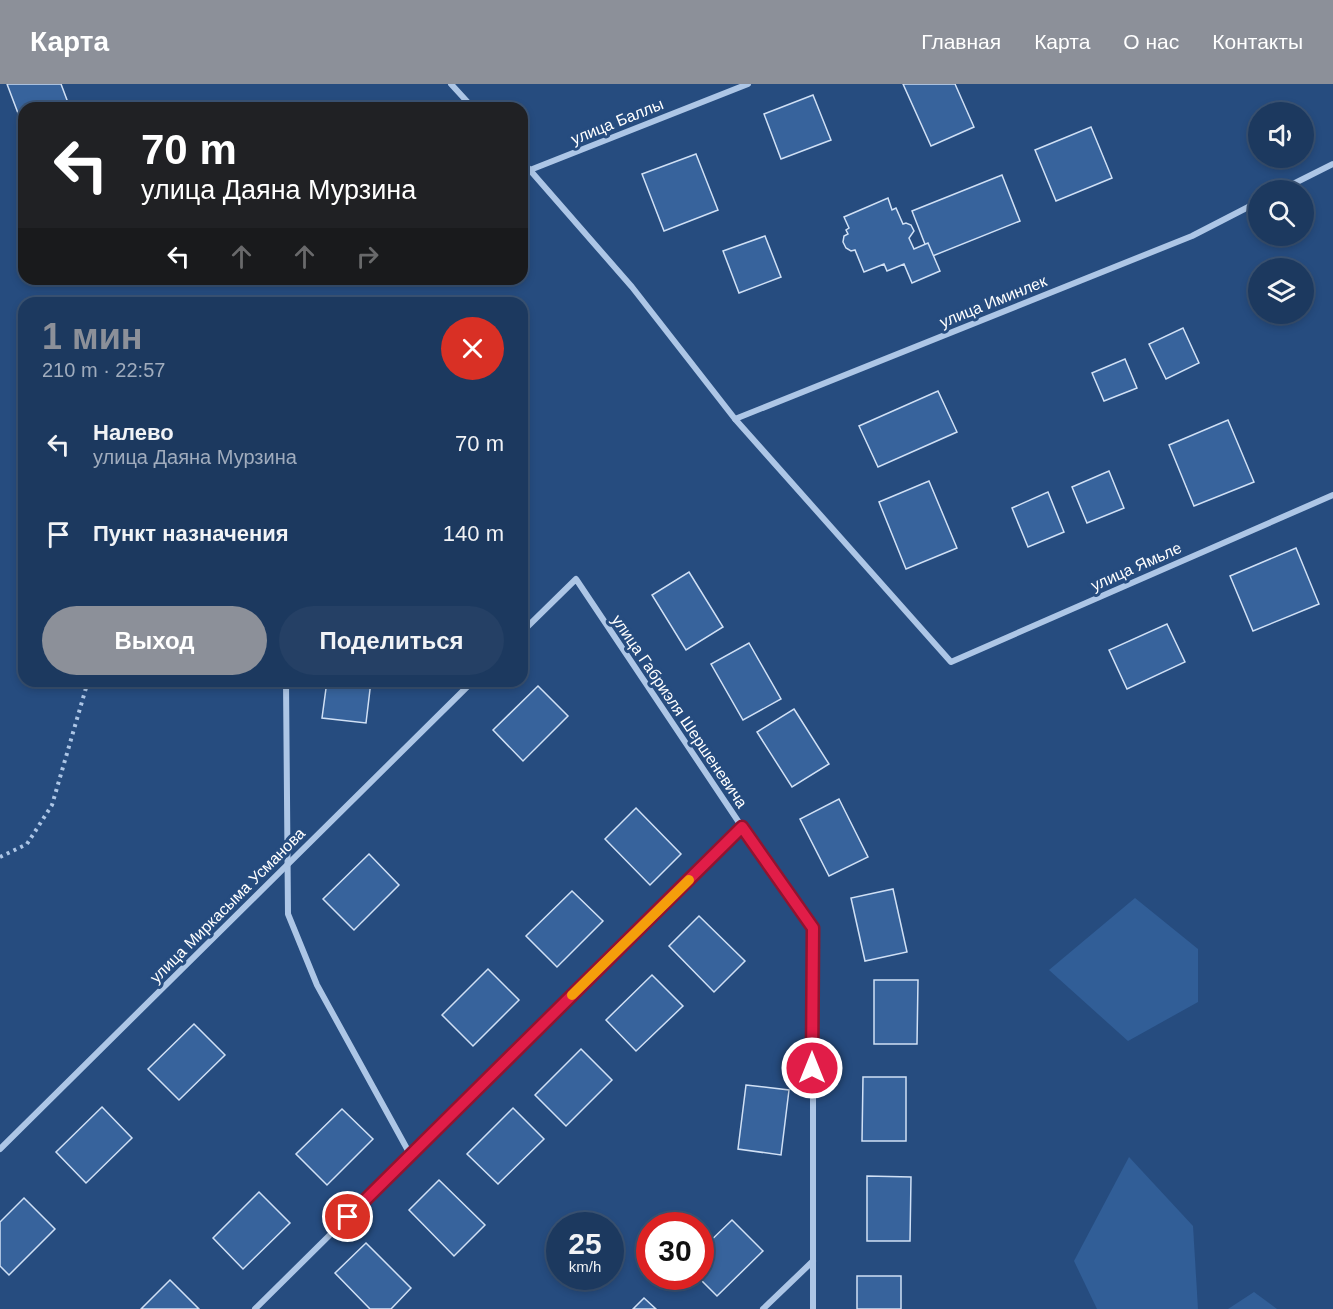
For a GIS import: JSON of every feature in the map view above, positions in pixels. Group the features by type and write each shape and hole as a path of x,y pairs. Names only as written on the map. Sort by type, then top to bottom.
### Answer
{"street":[{"path":"451,84 468,102"},
{"name":"улица Баллы","path":"530,170 748,84"},
{"path":"1301,180 1333,164"},
{"path":"528,168 632,287 735,419"},
{"name":"улица Иминлек","path":"735,419 1192,236 1248,207"},
{"name":"улица Ямьле","path":"735,419 951,662 1333,495"},
{"name":"улица Габриэля Шершеневича","path":"528,627 576,579 742,827 813,928 813,1309"},
{"path":"286,687 288,914 317,985 411,1156"},
{"name":"улица Миркасыма Усманова","path":"0,1149 467,687"},
{"path":"255,1309 742,827"},
{"path":"764,1309 813,1261"}],"path":[{"path":"0,857 27,844 52,805 86,687"}],"shaded area":[{"path":"1135,898 1198,949 1198,1002 1128,1041 1049,970"},
{"path":"1129,1157 1193,1226 1198,1309 1097,1309 1074,1261"},
{"path":"1254,1292 1277,1309 1228,1309"}],"building":[{"path":"7,84 61,84 68,102 18,102 18,113"},
{"path":"903,84 955,84 974,127 931,146"},
{"path":"813,95 831,140 781,159 764,114"},
{"path":"1091,127 1112,178 1056,201 1035,150"},
{"path":"696,154 718,210 664,231 642,174"},
{"path":"1002,175 1020,221 930,257 912,211"},
{"path":"888,198 892,210 896,208 903,224 911,225 914,231 909,238 914,249 928,243 940,271 912,283 904,264 887,271 884,264 864,272 855,250 851,251 846,248 843,242 844,236 848,234 846,230 849,228 844,217"},
{"path":"765,236 781,277 739,293 723,251"},
{"path":"1183,328 1199,363 1166,379 1149,344"},
{"path":"1125,359 1137,388 1104,401 1092,373"},
{"path":"938,391 957,432 878,467 859,426"},
{"path":"1228,420 1254,482 1194,506 1169,445"},
{"path":"1109,471 1124,508 1087,523 1072,487"},
{"path":"929,481 957,548 906,569 879,502"},
{"path":"1048,492 1064,532 1028,547 1012,508"},
{"path":"1296,548 1319,604 1253,631 1230,576"},
{"path":"689,572 723,627 686,650 652,595"},
{"path":"1167,624 1185,662 1127,689 1109,650"},
{"path":"749,643 781,699 743,720 711,664"},
{"path":"538,686 568,716 523,761 493,730"},
{"path":"326,687 370,687 366,723 322,718"},
{"path":"794,709 829,764 792,787 757,732"},
{"path":"839,799 868,857 829,876 800,819"},
{"path":"636,808 681,854 650,885 605,839"},
{"path":"369,854 399,885 354,930 323,899"},
{"path":"893,889 907,952 865,961 851,898"},
{"path":"572,891 603,921 557,967 526,936"},
{"path":"699,916 745,961 714,992 669,946"},
{"path":"488,969 519,1000 473,1046 442,1015"},
{"path":"652,975 683,1006 636,1051 606,1020"},
{"path":"874,980 918,980 917,1044 874,1044"},
{"path":"194,1024 225,1055 179,1100 148,1069"},
{"path":"581,1049 612,1080 566,1126 535,1095"},
{"path":"863,1077 906,1077 906,1141 862,1141"},
{"path":"746,1085 789,1090 781,1155 738,1149"},
{"path":"102,1107 132,1138 86,1183 56,1152"},
{"path":"513,1108 544,1139 498,1184 467,1154"},
{"path":"342,1109 373,1139 327,1185 296,1154"},
{"path":"867,1176 911,1177 910,1241 867,1241"},
{"path":"439,1180 485,1225 454,1256 409,1210"},
{"path":"259,1192 290,1223 243,1269 213,1238"},
{"path":"24,1198 55,1229 9,1275 0,1266 0,1222"},
{"path":"732,1220 763,1251 717,1296 711,1290 714,1290 714,1237"},
{"path":"366,1243 411,1288 391,1309 370,1309 335,1273"},
{"path":"857,1276 901,1276 901,1309 857,1309"},
{"path":"170,1280 199,1309 141,1309"},
{"path":"644,1298 656,1309 633,1309"}],"slow traffic":[{"path":"572,995 689,880"}],"route":[{"path":"348,1217 742,827 813,928 812,1068"}]}
